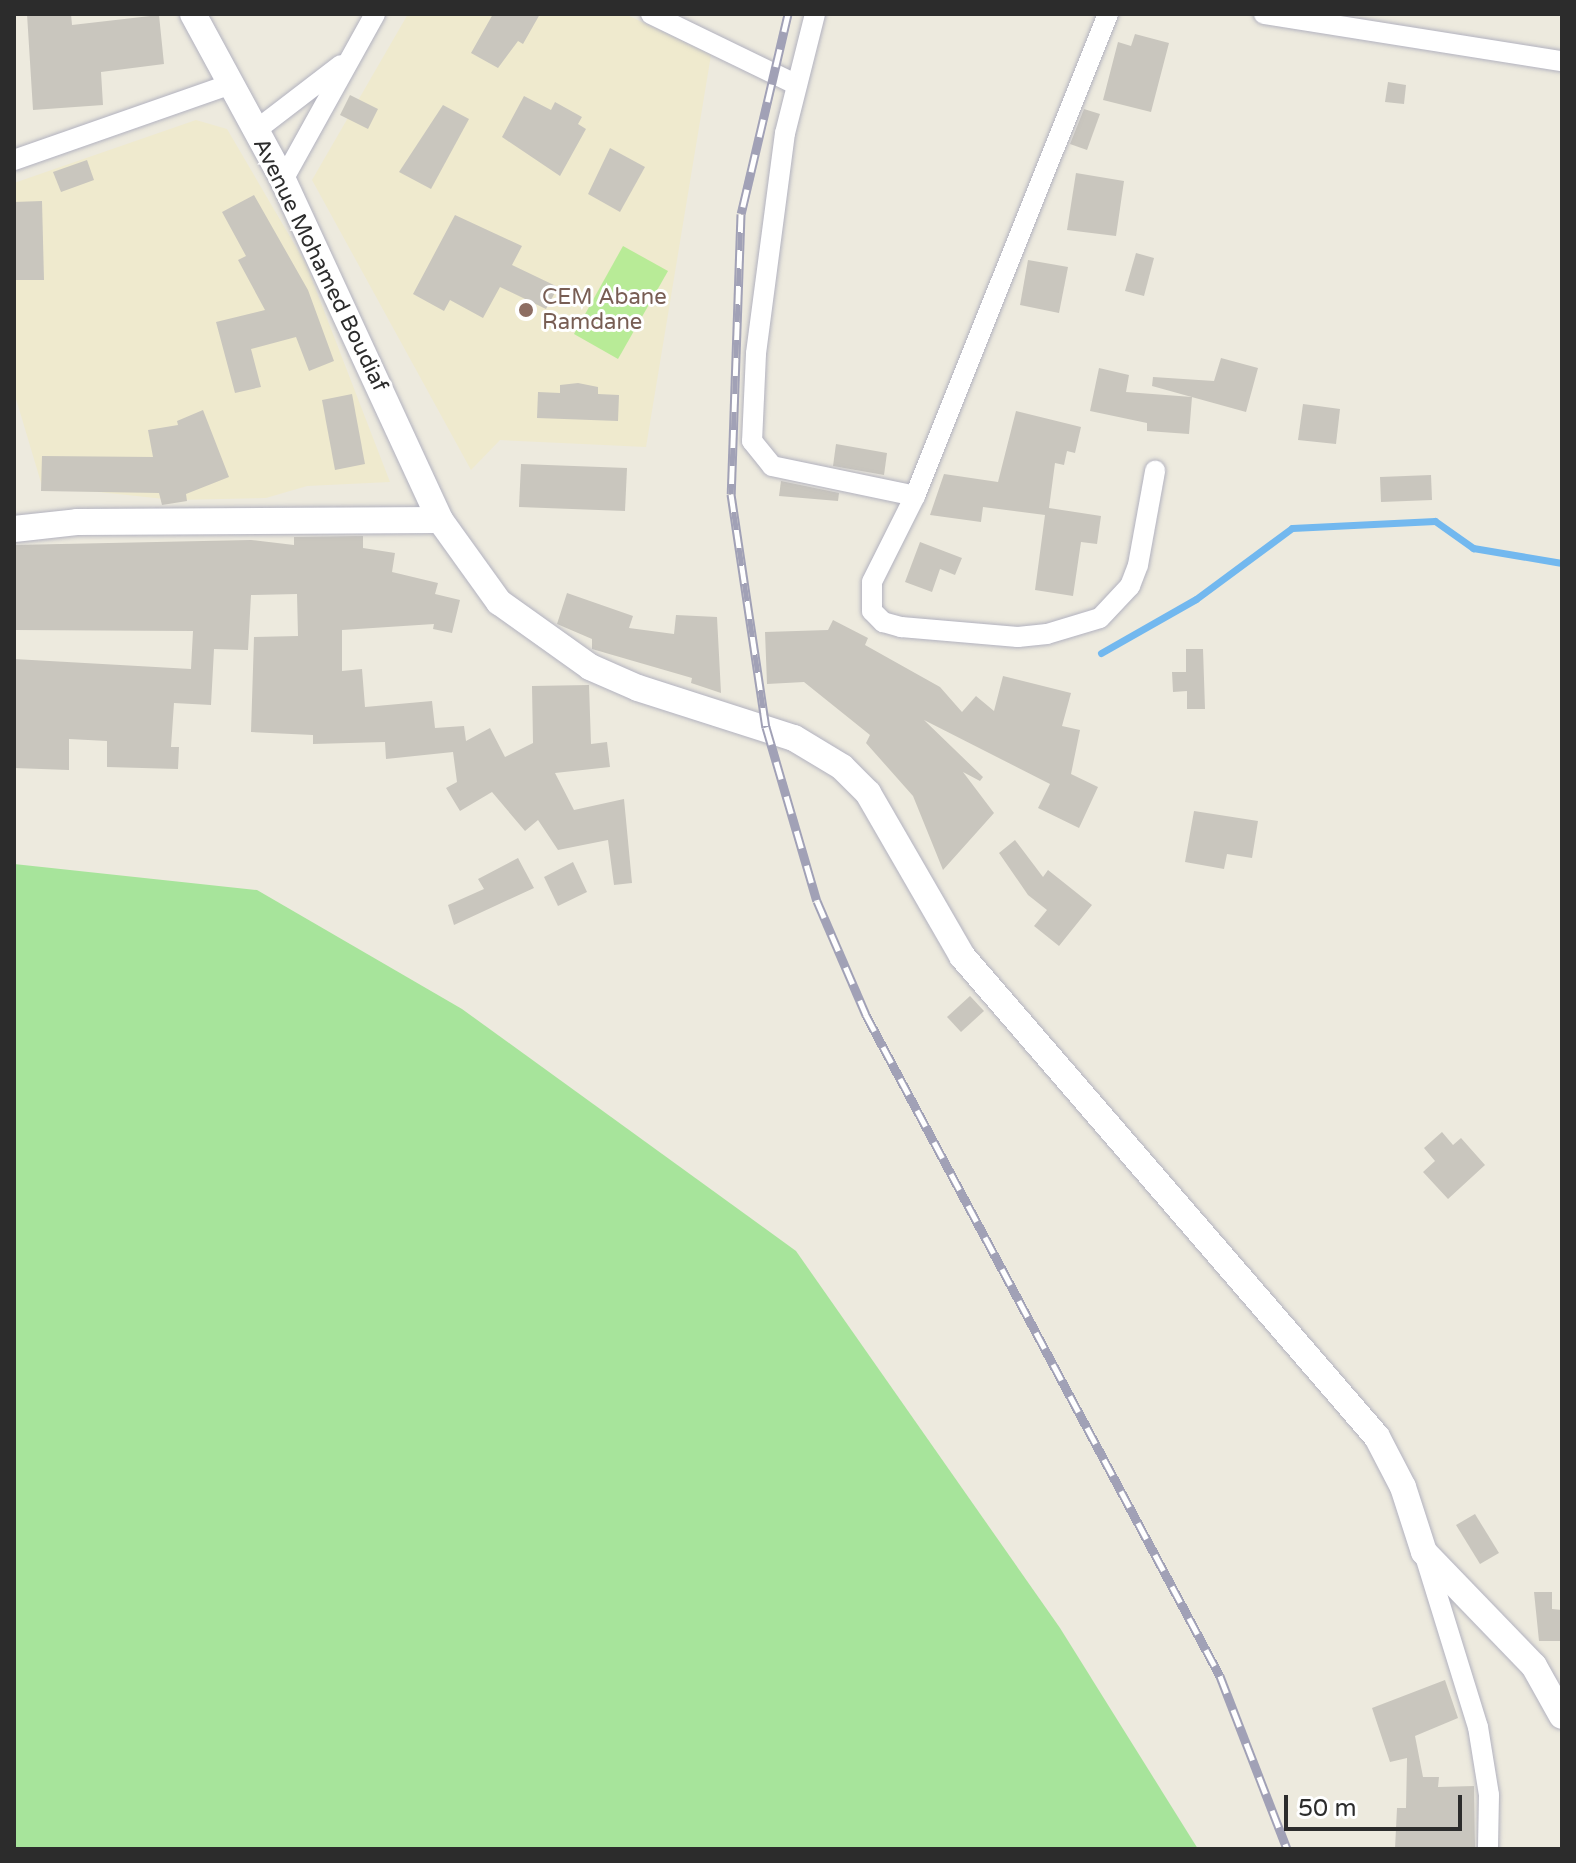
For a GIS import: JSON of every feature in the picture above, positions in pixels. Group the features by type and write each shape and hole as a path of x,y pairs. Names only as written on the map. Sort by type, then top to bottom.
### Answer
{"street":[{"name":"Avenue Mohamed Boudiaf","path":"193,14 228,85 283,180 440,520 499,602 538,635 638,688 794,738 831,759 868,793 962,956 1005,1010 1377,1437 1403,1487 1424,1552"},
{"path":"283,180 375,14"},
{"path":"651,14 797,85"},
{"path":"815,14 797,85 756,354 752,441 772,466 915,496"},
{"path":"1108,14 915,496 872,582 872,611 883,622 901,627 984,636 1047,634 1100,618 1130,586 1146,537 1155,471"},
{"path":"1264,14 1562,61"},
{"path":"255,131 347,60"},
{"path":"14,160 228,85"},
{"path":"14,529 77,522 440,520"},
{"path":"1424,1552 1534,1666 1562,1716"},
{"path":"1424,1552 1478,1727 1489,1795 1488,1849"}],"shaded area":[{"name":"CEM Abane Ramdane","path":"408,14 625,14 711,55 646,447 500,440 471,470 312,180"},
{"path":"196,120 227,129 306,264 390,482 307,486 266,498 174,500 42,486 14,392 14,183"}],"green space":[{"path":"623,246 668,271 618,359 574,334"},
{"path":"14,864 257,890 462,1009 796,1251 1060,1628 1198,1849 14,1849"}],"building":[{"path":"27,14 71,14 72,25 159,15 164,64 101,72 103,105 33,110"},
{"path":"493,14 540,14 523,44 518,41 498,68 471,53"},
{"path":"1135,34 1169,43 1151,112 1103,100 1118,42 1131,46"},
{"path":"1388,82 1406,85 1404,104 1385,102"},
{"path":"350,95 378,109 368,129 340,115"},
{"path":"524,96 551,110 555,102 582,117 578,124 586,129 560,176 502,137"},
{"path":"443,105 469,119 431,189 399,172"},
{"path":"1084,109 1100,114 1087,150 1070,144"},
{"path":"610,148 645,167 620,212 588,194"},
{"path":"87,160 94,180 61,192 53,172"},
{"path":"1076,173 1124,181 1116,236 1067,230"},
{"path":"254,195 308,290 334,361 309,371 296,337 251,349 261,387 235,393 216,322 265,310 238,260 246,256 222,212"},
{"path":"42,201 44,280 14,280 14,202"},
{"path":"455,215 522,246 512,265 558,287 546,309 500,287 483,318 450,300 444,311 413,294"},
{"path":"1136,253 1154,258 1144,296 1125,291"},
{"path":"1028,260 1068,267 1059,313 1020,305"},
{"path":"1221,358 1258,368 1246,412 1152,386 1153,377 1214,381"},
{"path":"1099,368 1129,375 1126,392 1192,397 1189,434 1147,431 1147,423 1090,411"},
{"path":"578,383 598,387 598,394 619,395 618,421 537,418 538,392 560,393 560,385"},
{"path":"352,394 365,464 335,470 322,400"},
{"path":"1303,404 1340,409 1336,444 1298,440"},
{"path":"203,410 229,477 186,494 187,501 162,505 159,493 41,491 42,456 153,457 148,430 178,425 177,421"},
{"path":"1016,411 1081,427 1075,453 1067,451 1064,465 1055,463 1049,508 1101,516 1097,544 1081,542 1073,596 1035,590 1045,515 983,507 981,522 930,515 944,474 998,482"},
{"path":"836,444 887,453 884,475 833,466"},
{"path":"521,464 627,468 625,511 519,507"},
{"path":"1431,475 1432,500 1381,502 1380,477"},
{"path":"781,481 839,493 838,501 779,496"},
{"path":"363,536 363,548 395,553 392,572 438,583 435,594 460,600 452,633 433,629 434,624 342,630 342,671 362,669 365,707 432,701 435,728 464,726 466,741 490,728 505,757 533,743 532,686 589,685 591,744 607,742 610,767 555,773 574,810 624,799 632,883 614,885 608,840 558,850 538,820 525,831 492,792 460,811 446,788 457,782 453,752 386,759 385,742 313,744 313,735 251,732 254,637 298,636 297,594 251,595 248,650 214,649 211,705 174,703 171,747 179,747 178,769 107,767 107,741 69,739 69,770 14,768 14,659 191,669 193,631 14,630 14,545 251,540 294,545 294,537"},
{"path":"920,542 962,558 955,575 940,569 932,592 905,582"},
{"path":"567,593 633,616 629,628 674,634 676,615 717,617 721,693 691,683 692,678 592,649 592,639 557,624"},
{"path":"833,620 868,638 865,645 940,687 962,712 976,696 994,711 1003,676 1071,693 1062,726 1080,730 1071,774 1098,787 1079,828 1038,808 1050,784 924,720 983,777 980,781 963,772 994,813 943,870 913,796 866,743 870,735 804,682 767,684 765,632 828,630"},
{"path":"1186,649 1203,649 1205,709 1187,709 1187,691 1173,692 1172,672 1186,672"},
{"path":"1194,811 1258,821 1252,858 1227,854 1224,869 1185,862"},
{"path":"1015,840 1043,877 1048,870 1092,905 1059,946 1034,926 1047,910 1028,895 999,853"},
{"path":"518,858 534,888 454,925 448,905 484,889 478,879"},
{"path":"573,862 587,892 558,906 544,877"},
{"path":"970,996 984,1011 961,1032 947,1017"},
{"path":"1442,1132 1453,1145 1461,1138 1485,1165 1448,1199 1423,1172 1435,1161 1424,1148"},
{"path":"1475,1514 1499,1553 1480,1564 1456,1525"},
{"path":"1534,1592 1552,1592 1552,1609 1562,1610 1562,1641 1539,1641"},
{"path":"1445,1680 1458,1718 1415,1736 1423,1777 1439,1777 1438,1787 1474,1786 1475,1849 1395,1849 1397,1808 1406,1808 1407,1758 1390,1762 1372,1708"}],"waterway":[{"path":"1101,653 1196,599 1292,528 1435,521 1473,548 1562,563"}],"railway":[{"path":"788,14 741,214 731,494 766,727 817,901 866,1015 1220,1676 1287,1849"}],"place":[{"name":"CEM Abane Ramdane","path":"526,310"}]}
